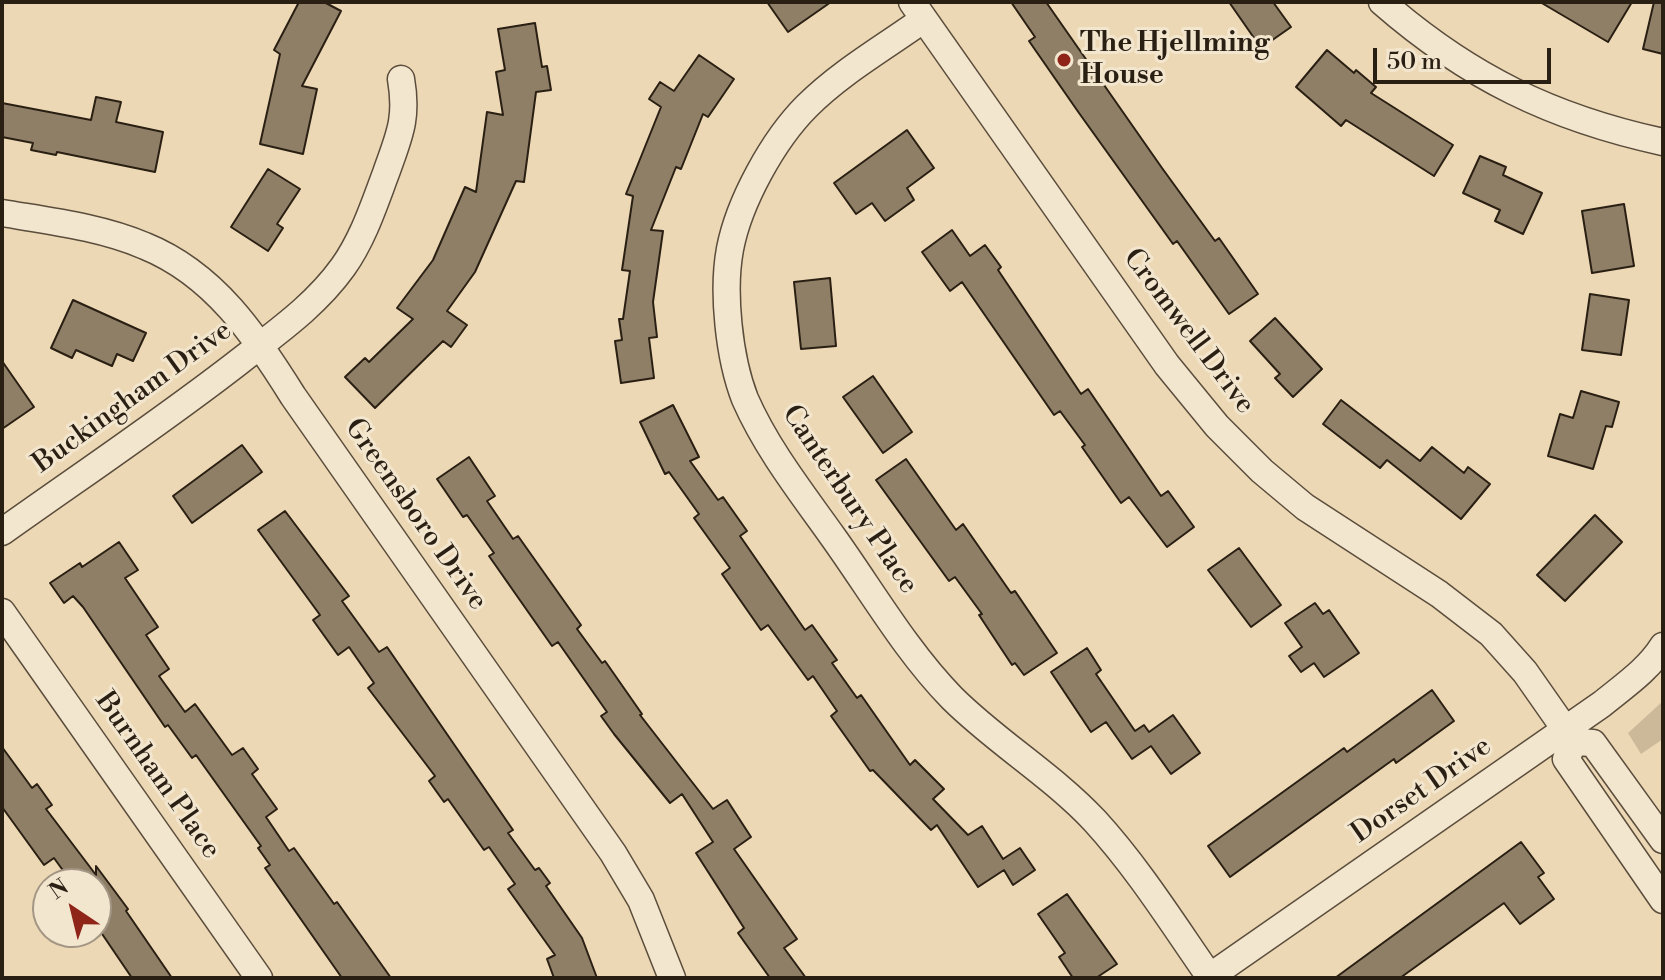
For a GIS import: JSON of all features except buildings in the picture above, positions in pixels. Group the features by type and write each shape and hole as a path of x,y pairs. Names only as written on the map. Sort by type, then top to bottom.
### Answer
{"street":[{"path":"1382,2 1456,59 1530,100 1608,130 1663,142"},
{"name":"Cromwell Drive","path":"918,11 1167,365 1217,426 1262,471 1305,507 1472,618 1512,656 1570,736 1593,743 1663,840"},
{"name":"Canterbury Place","path":"918,11 806,107 771,152 755,182 730,249 729,328 744,396 761,433 776,456 933,676 971,716 1074,800 1095,821 1125,857 1209,977"},
{"name":"Buckingham Drive","path":"2,532 213,382 318,298 344,266 362,234 404,121 401,79"},
{"name":"Greensboro Drive","path":"2,213 122,238 165,254 215,291 261,345 293,396 613,853 641,900 672,978"},
{"name":"Burnham Place","path":"2,612 259,978"},
{"name":"Dorset Drive","path":"1209,977 1570,736 1656,657 1663,646"},
{"name":"Cromwell Drive","path":"1570,736 1566,759 1663,900"}],"shaded area":[{"path":"1663,701 1663,739 1641,754 1628,733"}],"place":[{"name":"The Hjellming House","path":"1064,60"}]}
